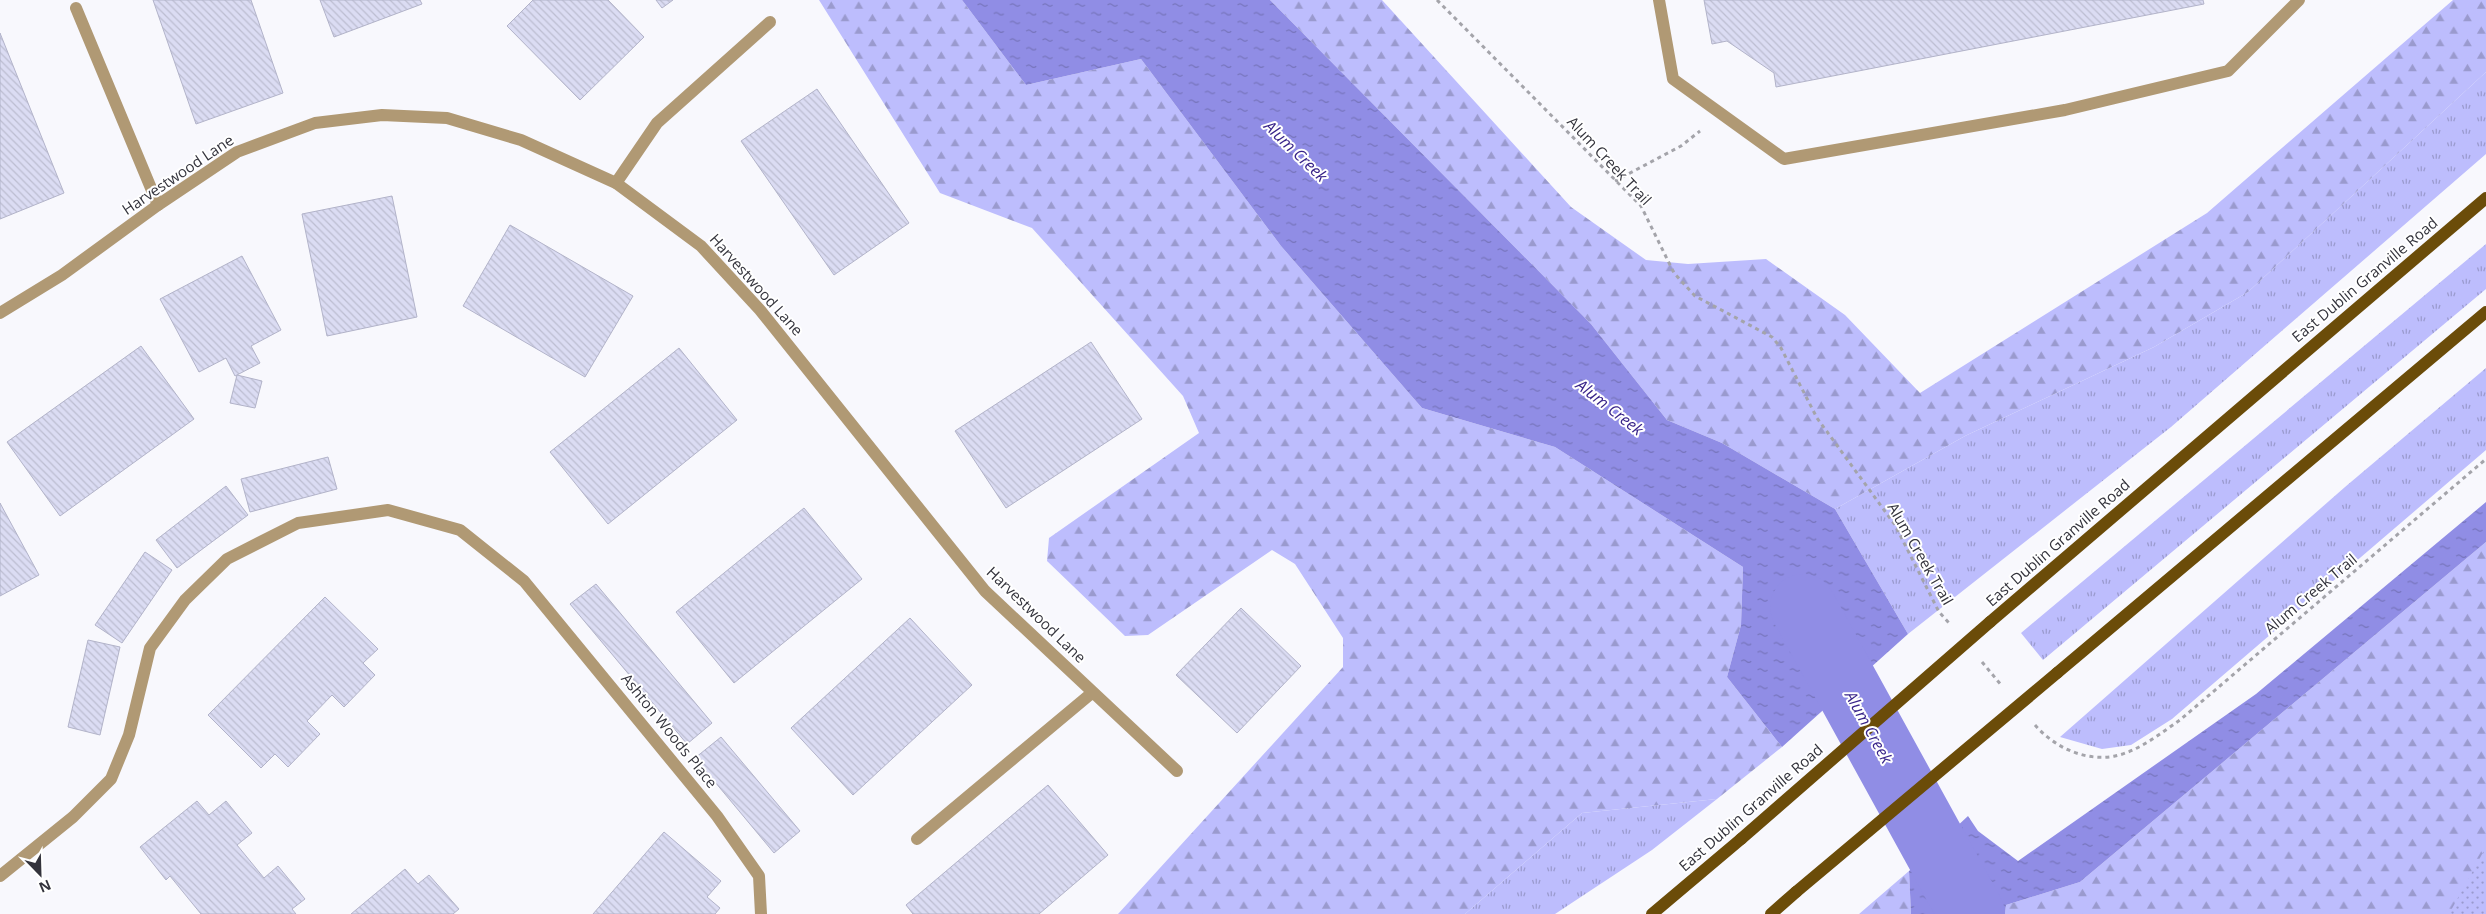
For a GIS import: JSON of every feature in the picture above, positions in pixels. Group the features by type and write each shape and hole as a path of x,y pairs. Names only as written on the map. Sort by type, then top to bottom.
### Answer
{"main road":[{"name":"East Dublin Granville Road","path":"1652,914 2486,198"},
{"path":"1771,914 2486,312"}],"street":[{"path":"1659,0 1673,78 1784,159 2065,110 2228,71 2299,0"},
{"path":"76,8 158,205"},
{"path":"616,183 657,123 770,22"},
{"name":"Harvestwood Lane","path":"0,313 62,275 158,205 238,152 315,123 382,116 447,118 521,140 616,183 701,246 760,310 985,591 1177,771"},
{"name":"Ashton Woods Place","path":"0,876 73,817 111,779 129,735 150,648 185,600 227,559 298,523 388,510 460,530 524,581 717,816 759,876 761,914"},
{"path":"917,839 1093,692"}],"path":[{"name":"Alum Creek Trail","path":"1437,0 1641,206 1674,273 1695,296 1772,338 1781,348 1817,418 1895,525 1939,612 1952,627"},
{"path":"1615,180 1681,146 1723,114"},
{"name":"Alum Creek Trail","path":"2034,724 2047,739 2081,756 2115,756 2148,742 2180,720 2486,459"},
{"path":"1977,657 2003,686"}],"green space":[{"path":"819,0 962,0 1026,85 1141,59 1281,246 1422,408 1555,447 1743,567 1741,625 1727,677 1782,747 1717,799 1582,813 1465,914 1118,914 1343,667 1343,638 1295,564 1272,550 1148,635 1125,636 1047,561 1049,538 1199,433 1183,396 1032,228 940,193"},
{"path":"1270,0 1382,0 1571,207 1646,260 1688,264 1766,259 1845,315 1920,393 2207,213 2453,0 2486,0 2486,72 2248,292 2154,347 1965,436 1835,509 1722,443 1667,420 1591,324"},
{"path":"2486,72 2486,154 2171,427 1908,634 1835,509 1965,436 2154,347 2248,292"},
{"path":"2486,244 2486,289 2043,660 2021,633"},
{"path":"2486,368 2486,450 2172,719 2131,745 2102,749 2060,737 2345,487"},
{"path":"2486,542 2486,914 2005,914 2006,905 2080,882"},
{"path":"1717,799 1652,850 1555,914 1465,914 1582,813"},
{"path":"2486,847 2486,914 2449,914"},
{"path":"1909,871 1911,914 1859,914"}],"water":[{"path":"962,0 1270,0 1591,324 1667,420 1722,443 1835,509 1908,634 1782,747 1727,677 1741,625 1743,567 1555,447 1422,408 1281,246 1141,59 1026,85"},
{"path":"2486,502 2486,542 2080,882 2006,905 2005,914 1911,914 1909,871 1968,816 1978,831 2018,861 2256,694"}],"building":[{"path":"153,0 251,0 283,93 196,124"},
{"path":"320,0 420,0 422,4 334,37"},
{"path":"533,0 608,0 644,37 580,100 507,26"},
{"path":"656,0 673,0 662,8"},
{"path":"1704,0 2203,0 2204,4 1776,87 1774,73 1727,41 1712,44"},
{"path":"0,33 64,193 0,219"},
{"path":"817,89 909,223 834,275 741,141"},
{"path":"392,196 417,317 327,336 302,214"},
{"path":"510,225 633,296 585,377 463,306"},
{"path":"242,256 281,330 251,346 260,363 235,376 226,358 199,372 160,299"},
{"path":"1091,342 1142,419 1006,508 955,431"},
{"path":"141,346 194,419 60,516 7,442"},
{"path":"679,348 737,420 608,524 550,452"},
{"path":"237,375 262,381 255,408 230,403"},
{"path":"328,457 337,489 250,512 241,479"},
{"path":"226,486 248,515 177,568 156,540"},
{"path":"0,503 39,575 0,596"},
{"path":"804,508 862,579 734,683 676,612"},
{"path":"145,552 172,570 122,643 95,625"},
{"path":"596,584 712,723 687,744 570,604"},
{"path":"325,597 378,649 363,663 375,675 344,707 332,695 307,721 320,734 288,767 275,754 261,768 208,715"},
{"path":"1241,608 1301,666 1237,733 1176,675"},
{"path":"910,618 972,685 853,795 791,728"},
{"path":"88,640 120,647 100,735 68,727"},
{"path":"721,737 800,831 774,853 695,758"},
{"path":"1048,785 1108,855 1039,914 913,914 906,905"},
{"path":"197,801 209,815 226,801 252,833 237,845 264,878 278,866 305,899 292,909 296,914 201,914 170,876 166,880 140,847"},
{"path":"664,832 721,881 707,897 720,908 715,914 593,914"},
{"path":"405,869 418,884 429,875 459,909 453,914 351,914"}],"waterway":[{"name":"Alum Creek","path":"1803,607 1972,914"}]}
